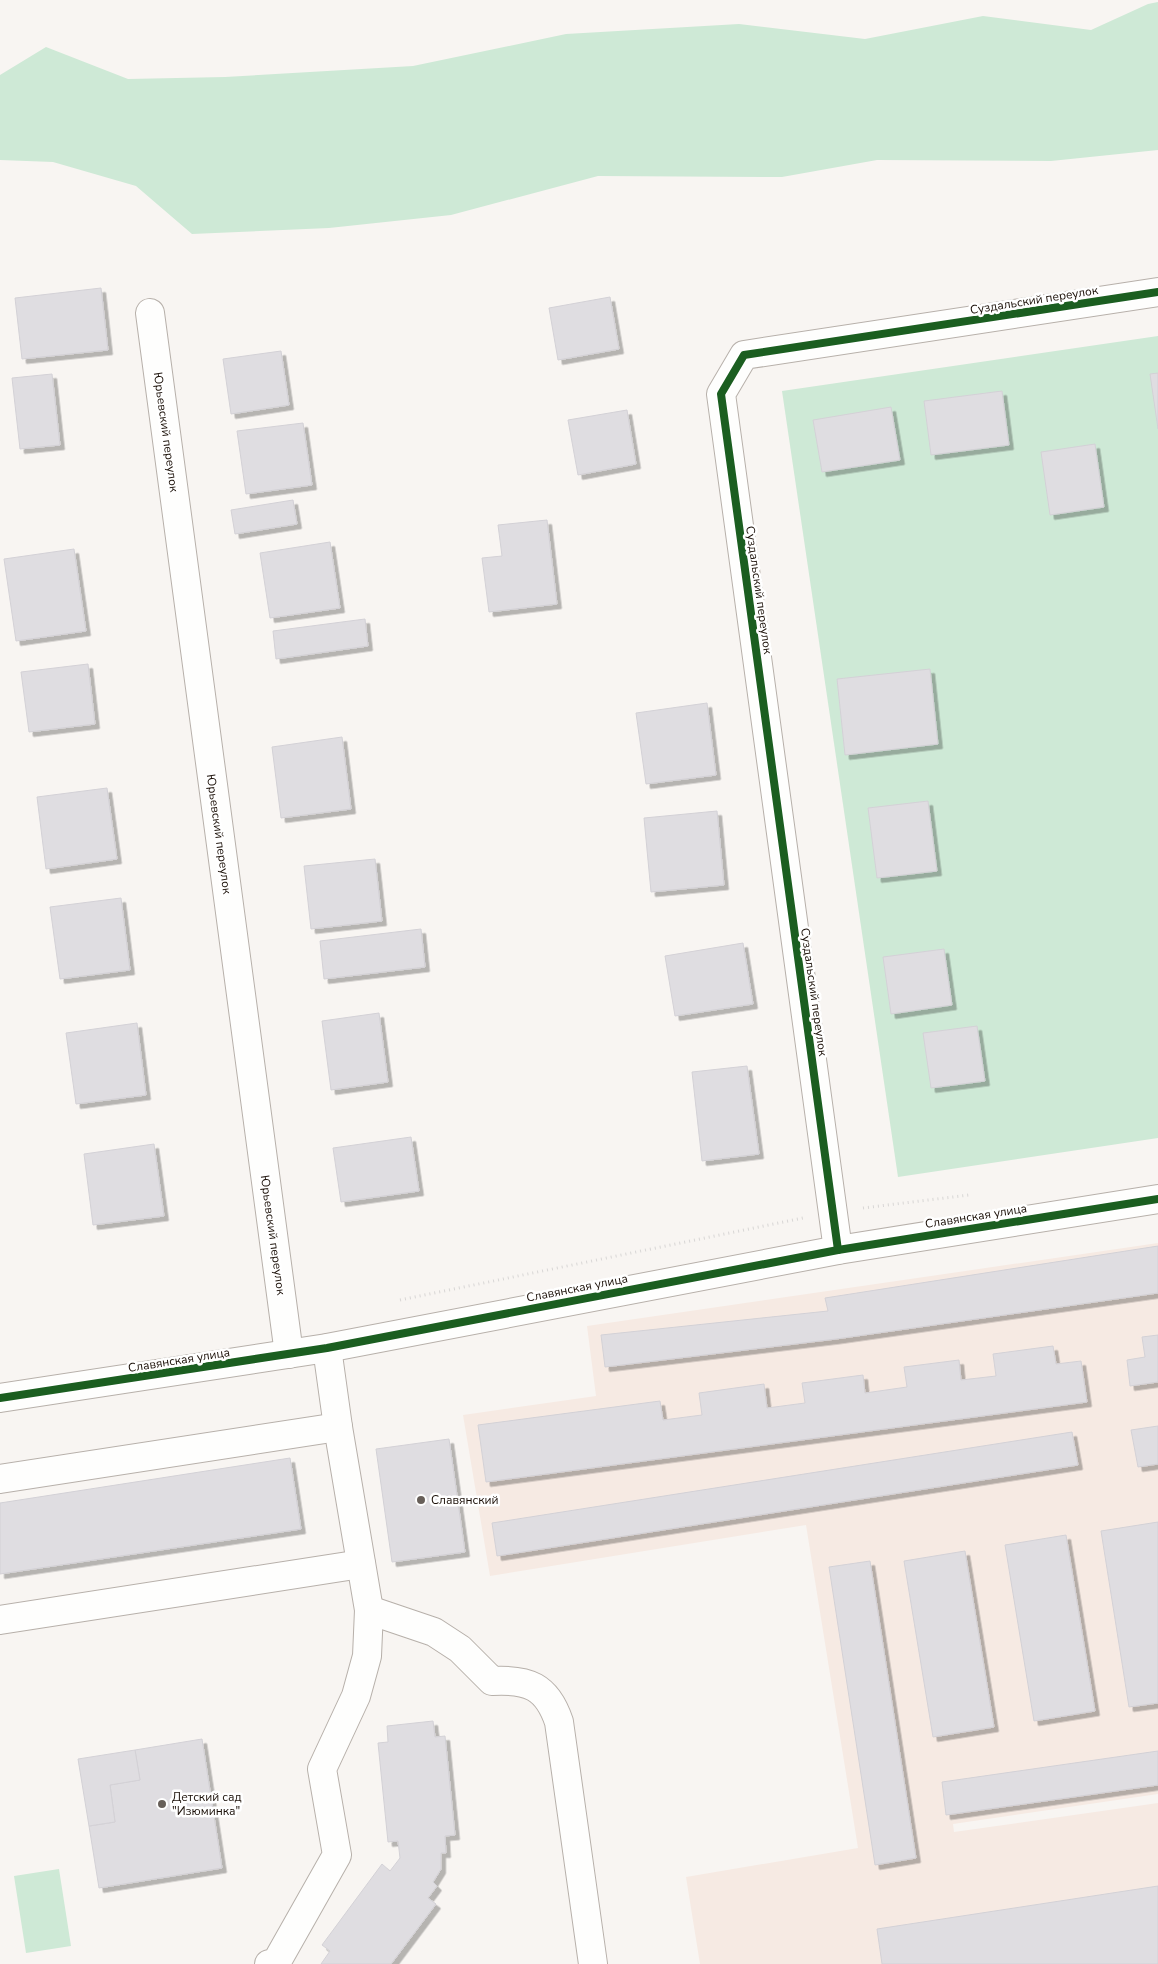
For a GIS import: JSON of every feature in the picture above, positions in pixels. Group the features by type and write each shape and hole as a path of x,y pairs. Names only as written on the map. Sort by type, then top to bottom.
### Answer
{"street":[{"name":"Суздальский переулок","path":"838,1250 721,394 744,355 1158,292"},
{"name":"Юрьевский переулок","path":"150,313 289,1354"},
{"name":"Славянская улица","path":"0,1398 327,1348 838,1250 1158,1199"},
{"path":"269,1964 276,1963 337,1855 322,1769 356,1696 367,1656 369,1610 338,1427 327,1348"},
{"path":"0,1478 338,1427"},
{"path":"0,1620 361,1564"},
{"path":"369,1610 434,1632 460,1649 492,1681 508,1680 526,1683 542,1692 554,1706 559,1722 593,1964"}],"path":[{"path":"392,1302 832,1212"}],"shaded area":[{"path":"1158,1243 1158,1794 953,1824 954,1832 1158,1803 1158,1964 700,1964 686,1877 858,1848 806,1525 490,1576 463,1415 596,1396 587,1326"}],"green space":[{"path":"1158,2 1158,150 1051,161 877,160 782,177 598,176 451,215 329,228 192,234 136,186 53,162 0,160 0,75 46,47 128,79 225,77 413,66 566,34 739,24 865,39 983,16 1091,30 1148,4"},
{"path":"1158,336 1158,1138 898,1177 782,391"},
{"path":"59,1869 71,1946 26,1953 14,1876"}],"building":[{"path":"101,288 108,350 22,359 15,298"},
{"path":"610,297 619,349 558,360 549,308"},
{"path":"281,351 289,405 231,414 223,359"},
{"path":"1158,373 1158,429 1150,374"},
{"path":"52,374 60,445 20,449 12,378"},
{"path":"1002,391 1009,445 931,455 924,401"},
{"path":"891,407 900,460 822,472 813,420"},
{"path":"627,410 636,464 578,475 568,420"},
{"path":"303,423 312,485 246,494 237,431"},
{"path":"1095,444 1104,507 1050,515 1041,452"},
{"path":"293,500 297,524 235,534 231,510"},
{"path":"547,520 557,604 489,612 482,558 502,556 498,525"},
{"path":"330,542 340,608 270,618 260,553"},
{"path":"74,549 86,631 16,641 4,559"},
{"path":"365,619 368,646 276,659 273,631"},
{"path":"88,664 95,724 29,732 21,672"},
{"path":"930,669 938,744 845,755 837,679"},
{"path":"707,703 716,775 646,784 636,713"},
{"path":"342,737 351,809 281,818 272,747"},
{"path":"107,788 117,859 46,869 37,797"},
{"path":"928,801 937,871 877,878 868,808"},
{"path":"717,811 724,885 651,892 644,818"},
{"path":"375,859 382,921 311,929 304,866"},
{"path":"121,898 130,970 60,979 50,907"},
{"path":"421,929 425,967 324,979 320,941"},
{"path":"743,943 753,1004 675,1016 665,956"},
{"path":"944,949 952,1005 891,1014 883,957"},
{"path":"379,1013 388,1082 331,1090 322,1021"},
{"path":"137,1023 146,1095 76,1104 66,1033"},
{"path":"977,1026 985,1081 931,1088 923,1033"},
{"path":"747,1066 759,1154 702,1161 692,1072"},
{"path":"411,1137 419,1191 341,1202 333,1148"},
{"path":"154,1144 164,1216 93,1225 84,1154"},
{"path":"1158,1246 1158,1293 836,1339 605,1367 601,1335 828,1311 825,1298"},
{"path":"1158,1335 1158,1382 1130,1386 1127,1360 1145,1357 1142,1337"},
{"path":"1053,1346 1056,1364 1081,1361 1087,1402 486,1482 478,1425 660,1401 663,1420 702,1415 699,1393 764,1384 767,1408 805,1403 802,1383 863,1375 865,1393 907,1387 904,1367 959,1360 961,1380 996,1376 993,1354"},
{"path":"1158,1426 1158,1464 1138,1467 1131,1430"},
{"path":"1072,1432 1078,1465 497,1556 492,1523"},
{"name":"Славянский","path":"449,1439 465,1552 392,1562 376,1449"},
{"path":"290,1458 301,1529 0,1574 0,1503"},
{"path":"1158,1522 1158,1703 1129,1707 1101,1531"},
{"path":"1066,1535 1095,1711 1034,1721 1005,1545"},
{"path":"965,1551 994,1727 933,1737 904,1561"},
{"path":"870,1561 916,1858 875,1865 829,1567"},
{"path":"433,1721 435,1737 445,1736 455,1835 445,1836 446,1853 441,1853 441,1869 433,1882 437,1886 428,1898 436,1904 391,1964 321,1964 330,1951 322,1945 382,1864 390,1871 400,1858 398,1841 388,1842 378,1743 388,1742 387,1726"},
{"name":"Детский сад \"Изюминка\"","path":"202,1739 222,1868 99,1888 89,1826 115,1822 110,1785 140,1780 135,1750"},
{"path":"135,1750 140,1780 110,1785 115,1822 89,1826 78,1759"},
{"path":"1158,1751 1158,1785 946,1815 942,1782"},
{"path":"1158,1886 1158,1964 882,1964 877,1929"}],"cycle path":[{"path":"838,1250 721,394 744,355 1158,292"},
{"path":"0,1398 327,1348 838,1250 1158,1199"}],"place":[{"name":"Славянский","path":"421,1500"},
{"name":"Детский сад \"Изюминка\"","path":"162,1804"}]}
